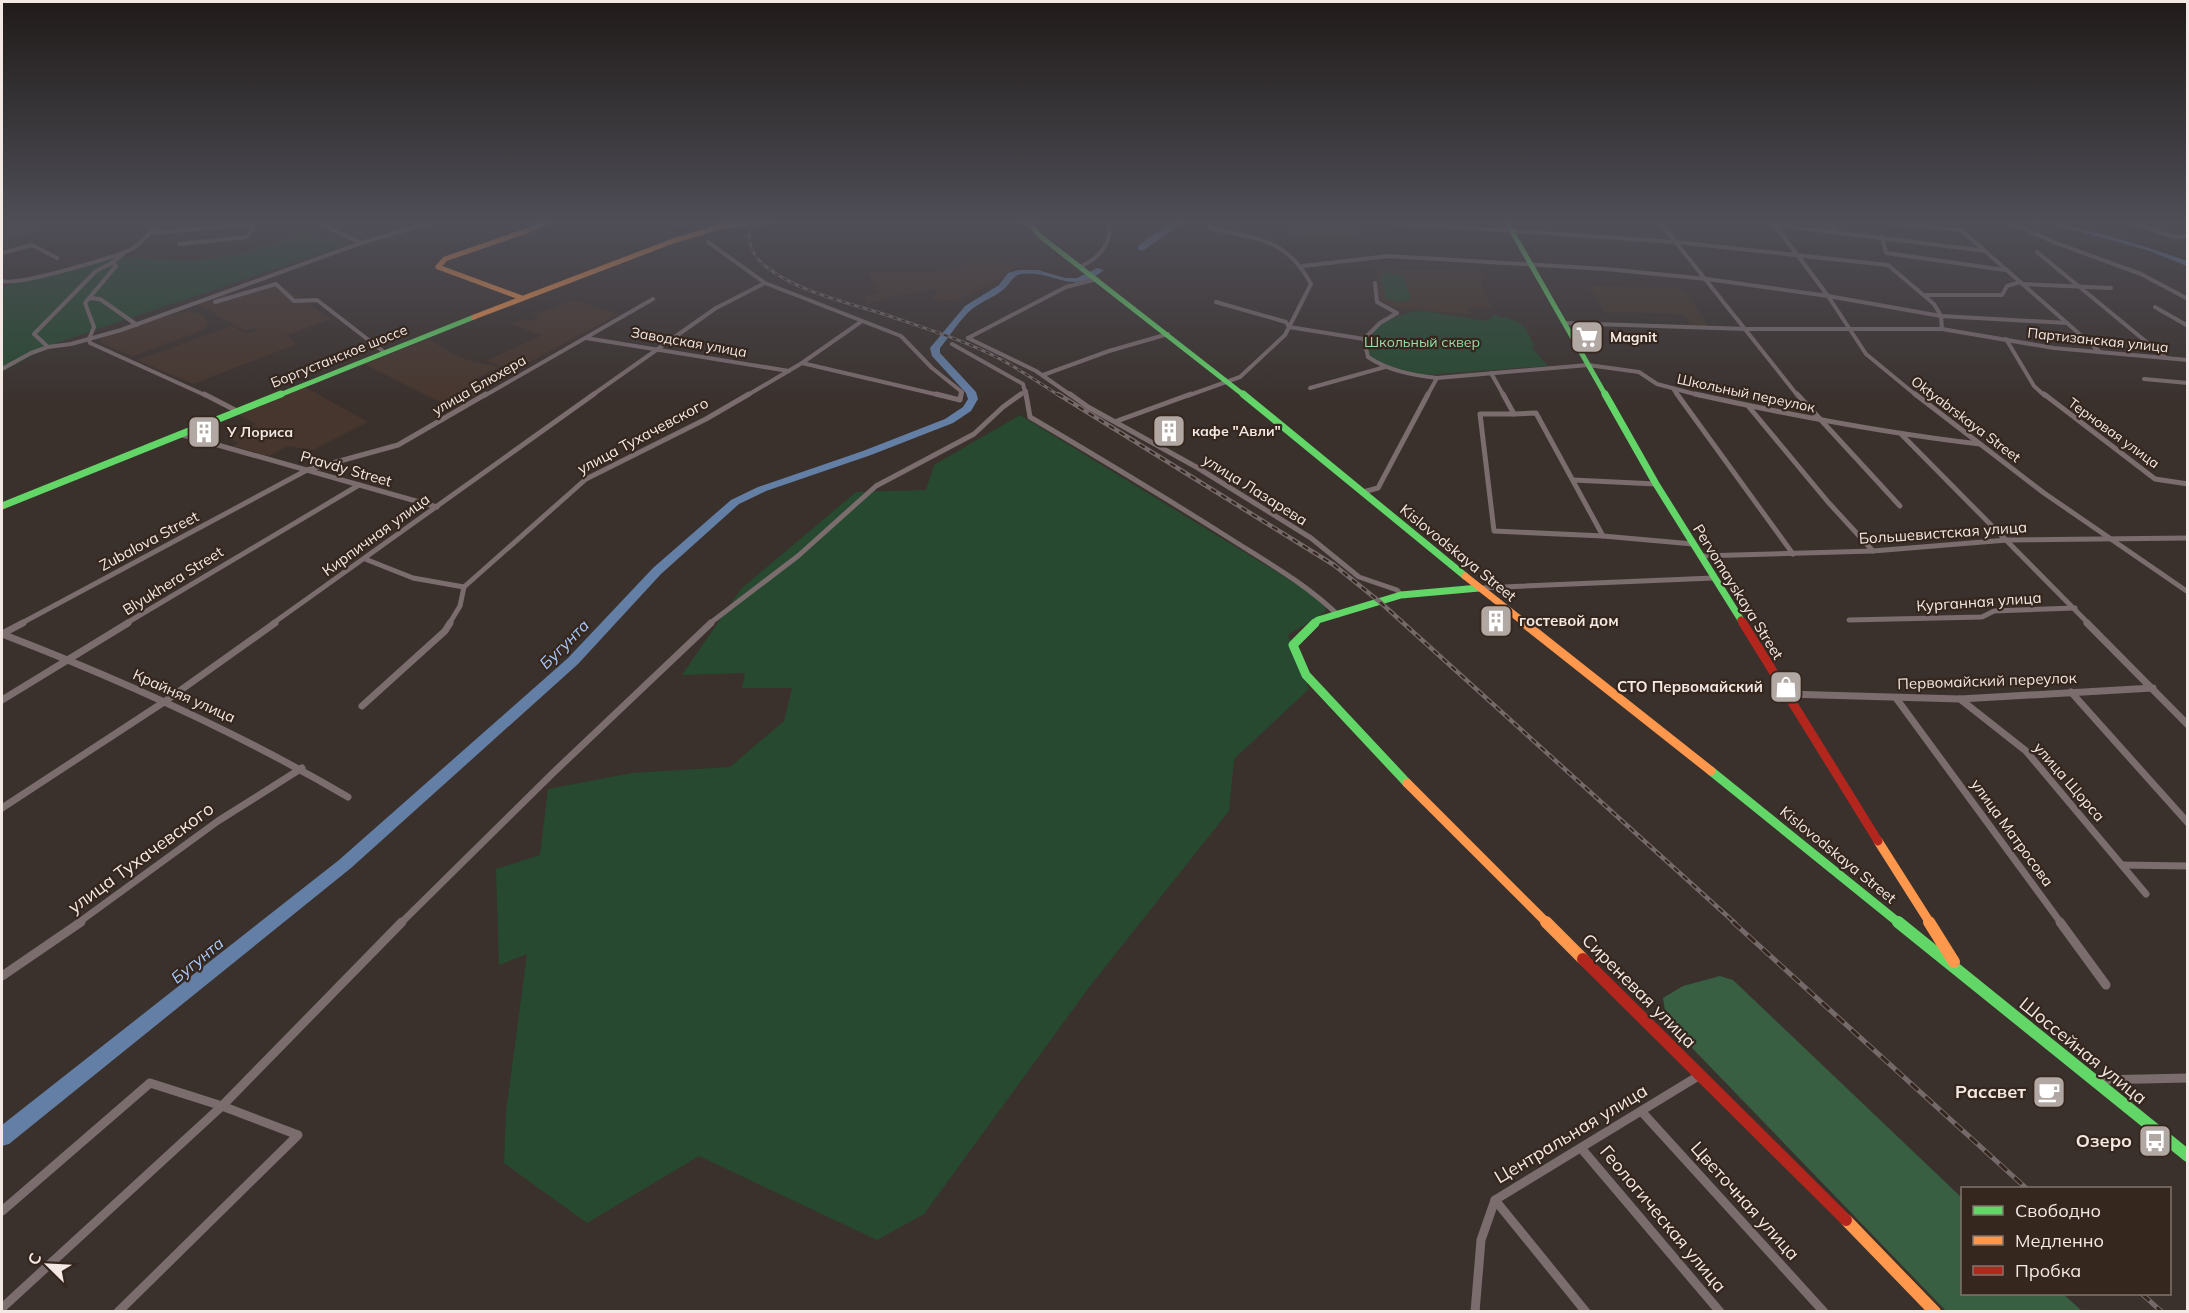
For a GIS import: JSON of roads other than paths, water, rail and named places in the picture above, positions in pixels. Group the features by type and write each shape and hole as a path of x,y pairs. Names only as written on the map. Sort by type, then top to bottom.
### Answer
{"street":[{"path":"48,347 34,334 85,282"},
{"path":"89,339 94,327 85,303 102,282"},
{"path":"2,369 31,353 48,347 89,339 136,325 253,282"},
{"path":"477,282 522,298"},
{"name":"Боргустанское шоссе","path":"2,506 384,352 564,282"},
{"name":"улица Лазарева","path":"1084,282 1065,287 968,338 1043,375 1088,407 1117,421 1311,538 1359,578 1396,590 1401,595"},
{"name":"Kislovodskaya Street","path":"1101,282 1416,534 1479,588 1959,970"},
{"path":"1117,421 1240,377 1285,335 1310,282"},
{"name":"Pervomayskaya Street","path":"1542,282 1692,544 1959,970"},
{"path":"1710,282 1810,411 1900,506"},
{"path":"1730,282 1828,296 1941,316 2067,323"},
{"name":"Oktyabrskaya Street","path":"1818,282 1866,354 1876,365 1980,444 2187,592"},
{"path":"1909,282 1934,304 1941,316 1942,329"},
{"path":"2075,282 2167,358"},
{"path":"2156,282 2187,299"},
{"path":"765,283 901,336 932,368 962,392 960,400 802,363"},
{"name":"Кирпичная улица","path":"2,808 164,702 716,308 765,283"},
{"path":"1364,339 1380,323 1397,313 1377,302 1375,283"},
{"path":"1924,295 2002,295 2007,286 2021,283 2111,288"},
{"path":"2021,283 2101,352"},
{"path":"214,302 276,284 294,301 317,300 384,352"},
{"path":"89,298 100,299 136,325"},
{"name":"улица Блюхера","path":"307,470 398,445 653,299"},
{"path":"1216,302 1286,322 1289,327 1364,339"},
{"path":"2156,307 2187,326"},
{"name":"улица Тухачевского","path":"464,587 586,479 706,418 789,371 862,321"},
{"name":"Партизанская улица","path":"1565,323 1747,329 1942,329 2101,352 2187,360"},
{"path":"1043,375 1109,351 1168,334"},
{"name":"Заводская улица","path":"585,338 789,371"},
{"path":"89,339 90,343 177,381 237,411"},
{"path":"1364,339 1368,357 1386,367"},
{"name":"Партизанская улица","path":"2006,339 2034,386"},
{"path":"952,344 1023,384 1026,391 1026,410 1030,417 1155,491 1278,569 1317,595 1338,615 1401,595 1479,588 1713,578"},
{"name":"Школьный переулок","path":"1386,367 1437,378 1588,364 1639,372 1657,384 1674,390 1820,421 1902,435 1980,444"},
{"path":"1310,388 1386,367"},
{"path":"1491,373 1514,414"},
{"path":"1363,492 1378,488 1437,378"},
{"path":"2144,379 2187,383"},
{"name":"Терновая улица","path":"2034,386 2155,479 2187,484"},
{"path":"1674,390 1793,554"},
{"path":"2,1308 222,1106 404,920 554,772 713,621 791,562 876,486 974,434 1003,407 1026,391"},
{"path":"1749,406 1828,502 1873,551"},
{"path":"1603,536 1536,413 1480,414 1494,531 1603,536 1692,544"},
{"name":"Pravdy Street","path":"179,434 437,507"},
{"name":"Курганная улица","path":"1902,435 2075,608 2187,725"},
{"name":"Zubalova Street","path":"2,634 307,470"},
{"path":"1573,480 1656,484"},
{"name":"Blyukhera Street","path":"2,700 225,563 359,485"},
{"name":"Большевистская улица","path":"1700,556 1873,551 2007,540 2108,537 2187,538"},
{"path":"362,705 446,631 460,606 464,587 413,578 364,559"},
{"name":"Курганная улица","path":"1849,620 1982,617 1994,610 2075,608"},
{"name":"Сиреневая улица","path":"1338,615 1318,620 1293,645 1306,675 1490,868 1810,1182 1935,1311"},
{"name":"Крайняя улица","path":"2,634 69,659 164,702 302,768 348,797"},
{"name":"Первомайский переулок","path":"1786,694 1960,699 2153,688"},
{"path":"2071,692 2187,823"},
{"name":"улица Матросова","path":"1896,698 2106,985"},
{"name":"улица Щорса","path":"1960,699 2026,751 2146,894"},
{"name":"улица Тухачевского","path":"2,976 129,888 218,821 302,768"},
{"path":"2122,865 2187,866"},
{"name":"Шоссейная улица","path":"1959,970 2187,1156"},
{"name":"Центральная улица","path":"1475,1311 1480,1245 1490,1208 1495,1200 1642,1112 1700,1074"},
{"path":"2093,1080 2187,1078"},
{"path":"2,1211 150,1083 222,1106 298,1135 118,1311"},
{"name":"Цветочная улица","path":"1642,1112 1824,1311"},
{"name":"Геологическая улица","path":"1581,1148 1720,1311"},
{"path":"1495,1200 1586,1311"}],"waterway":[{"name":"Бугунта","path":"2,1137 345,864 573,661 657,571 735,502 762,489 867,453 949,421 967,409 973,399 971,392 935,354 935,348 968,308 1002,287 1006,282"}],"railway":[{"path":"791,282 812,292 922,327 976,348 1009,364 1060,396"},
{"path":"1058,394 1334,565 1380,602 1735,923"},
{"path":"1733,922 2025,1187"},
{"path":"2143,1295 2162,1312"}],"place":[{"name":"Magnit","path":"1587,337"},
{"name":"кафе \"Авли\"","path":"1169,431"},
{"name":"У Лориса","path":"204,432"},
{"name":"гостевой дом","path":"1496,621"},
{"name":"СТО Первомайский","path":"1786,687"},
{"name":"Рассвет","path":"2049,1092"},
{"name":"Озеро","path":"2155,1141"}],"park label":[{"name":"Школьный сквер","path":"1422,342"}]}
